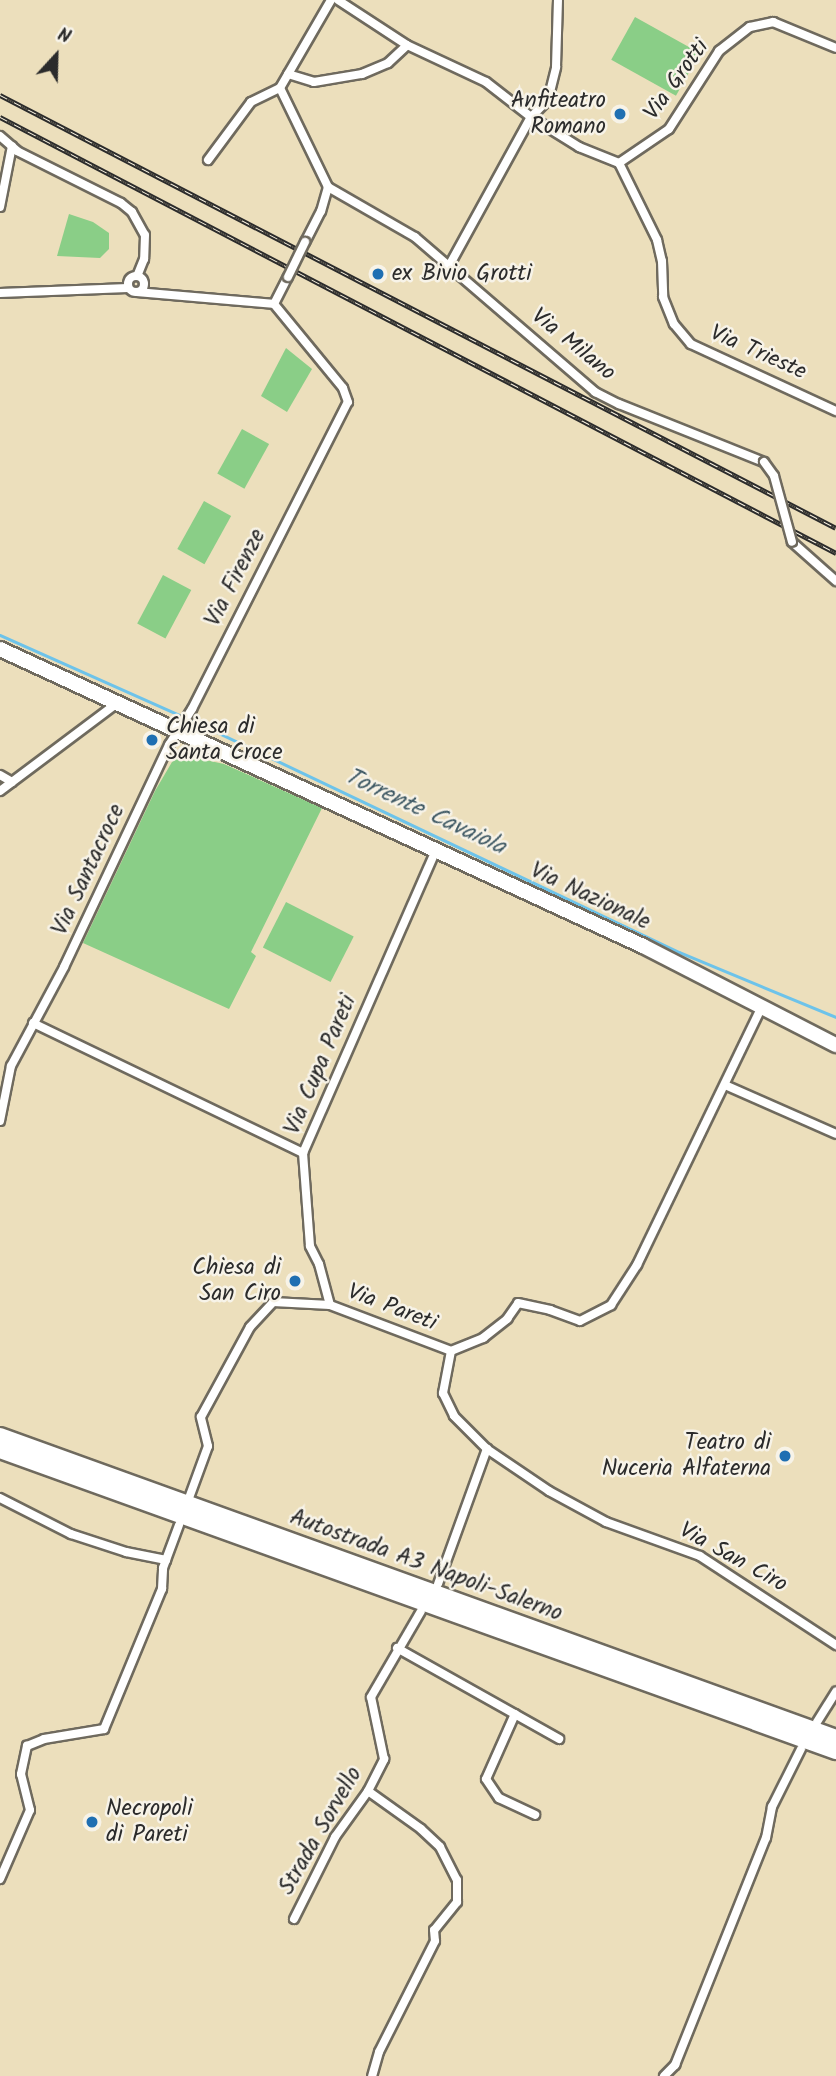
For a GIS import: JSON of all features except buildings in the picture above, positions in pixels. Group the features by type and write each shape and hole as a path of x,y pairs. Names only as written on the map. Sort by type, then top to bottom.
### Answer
{"highway":[{"name":"Autostrada A3 Napoli-Salerno","path":"0,1436 836,1738"},
{"name":"Autostrada A3 Napoli-Salerno","path":"0,1450 836,1751"}],"main road":[{"name":"Via Nazionale","path":"0,649 436,850 762,1006 836,1045"}],"street":[{"path":"208,160 251,102 280,88 331,0"},
{"path":"338,0 407,45 486,82 531,117 590,153 620,163"},
{"path":"449,265 531,117 548,100 556,67 558,0"},
{"name":"Via Grotti","path":"620,163 669,129 710,64 730,40 759,23 781,24 836,48"},
{"path":"288,74 314,82 362,74 388,63 407,45"},
{"path":"0,293 128,288 138,292 274,304 321,211 328,187 280,88"},
{"path":"0,136 70,179 121,203 132,212 145,234 144,260 137,276"},
{"path":"0,207 12,145"},
{"name":"Via Trieste","path":"620,163 657,240 662,261 663,297 674,324 691,344 836,411"},
{"name":"Via Milano","path":"328,187 389,221 449,265 595,392 764,462 774,476 792,542 836,581"},
{"path":"137,276 144,284 167,294"},
{"path":"128,288 130,278 137,276"},
{"path":"138,292 144,284"},
{"name":"Via Firenze","path":"176,729 191,709 348,402 347,395 335,377 274,304"},
{"path":"0,791 116,704"},
{"name":"Via Santacroce","path":"0,1121 11,1066 64,967 176,729"},
{"path":"0,775 12,782"},
{"name":"Via Cupa Pareti","path":"330,1305 322,1273 310,1246 303,1153 436,850"},
{"name":"Via Pareti","path":"189,1498 208,1446 201,1417 250,1327 273,1302 330,1305 451,1351 484,1338 507,1319 518,1303 550,1310 580,1321 611,1306 637,1265 762,1006"},
{"path":"33,1023 303,1153"},
{"path":"725,1085 836,1134"},
{"name":"Via San Ciro","path":"451,1351 443,1392 454,1416 487,1448 549,1490 606,1522 700,1556 836,1645"},
{"path":"438,1584 487,1448"},
{"path":"0,1498 71,1534 126,1552 166,1560"},
{"path":"0,1880 30,1810 21,1774 27,1746 44,1739 104,1730 162,1589 166,1560 179,1525"},
{"name":"Strada Sorvello","path":"294,1919 335,1838 369,1791 384,1759 371,1697 397,1648 421,1611"},
{"path":"397,1648 559,1739"},
{"path":"817,1722 836,1692"},
{"path":"515,1714 486,1779 499,1798 535,1815"},
{"path":"664,2076 675,2065 766,1838 772,1807 801,1749"},
{"path":"369,1791 421,1829 440,1847 457,1880 457,1902 434,1930 435,1941 379,2052 372,2076"}],"green space":[{"path":"635,17 700,53 676,96 611,60"},
{"path":"69,214 93,222 109,233 109,249 100,258 57,256"},
{"path":"286,348 312,369 287,412 261,396"},
{"path":"242,429 269,444 244,489 217,474"},
{"path":"204,501 231,516 204,564 177,549"},
{"path":"163,575 191,590 165,639 137,624"},
{"path":"183,755 224,764 322,808 251,952 256,956 229,1009 83,943 155,791 172,762"},
{"path":"286,902 354,937 331,982 263,947"}],"waterway":[{"name":"Torrente Cavaiola","path":"0,635 202,725 679,952 836,1017"}],"railway":[{"path":"0,95 836,528"},
{"path":"0,117 836,553"}],"place":[{"name":"Anfiteatro Romano","path":"620,114"},
{"name":"ex Bivio Grotti","path":"378,274"},
{"name":"Chiesa di Santa Croce","path":"152,740"},
{"name":"Chiesa di San Ciro","path":"295,1281"},
{"name":"Teatro di Nuceria Alfaterna","path":"785,1456"},
{"name":"Necropoli di Pareti","path":"92,1822"}]}
